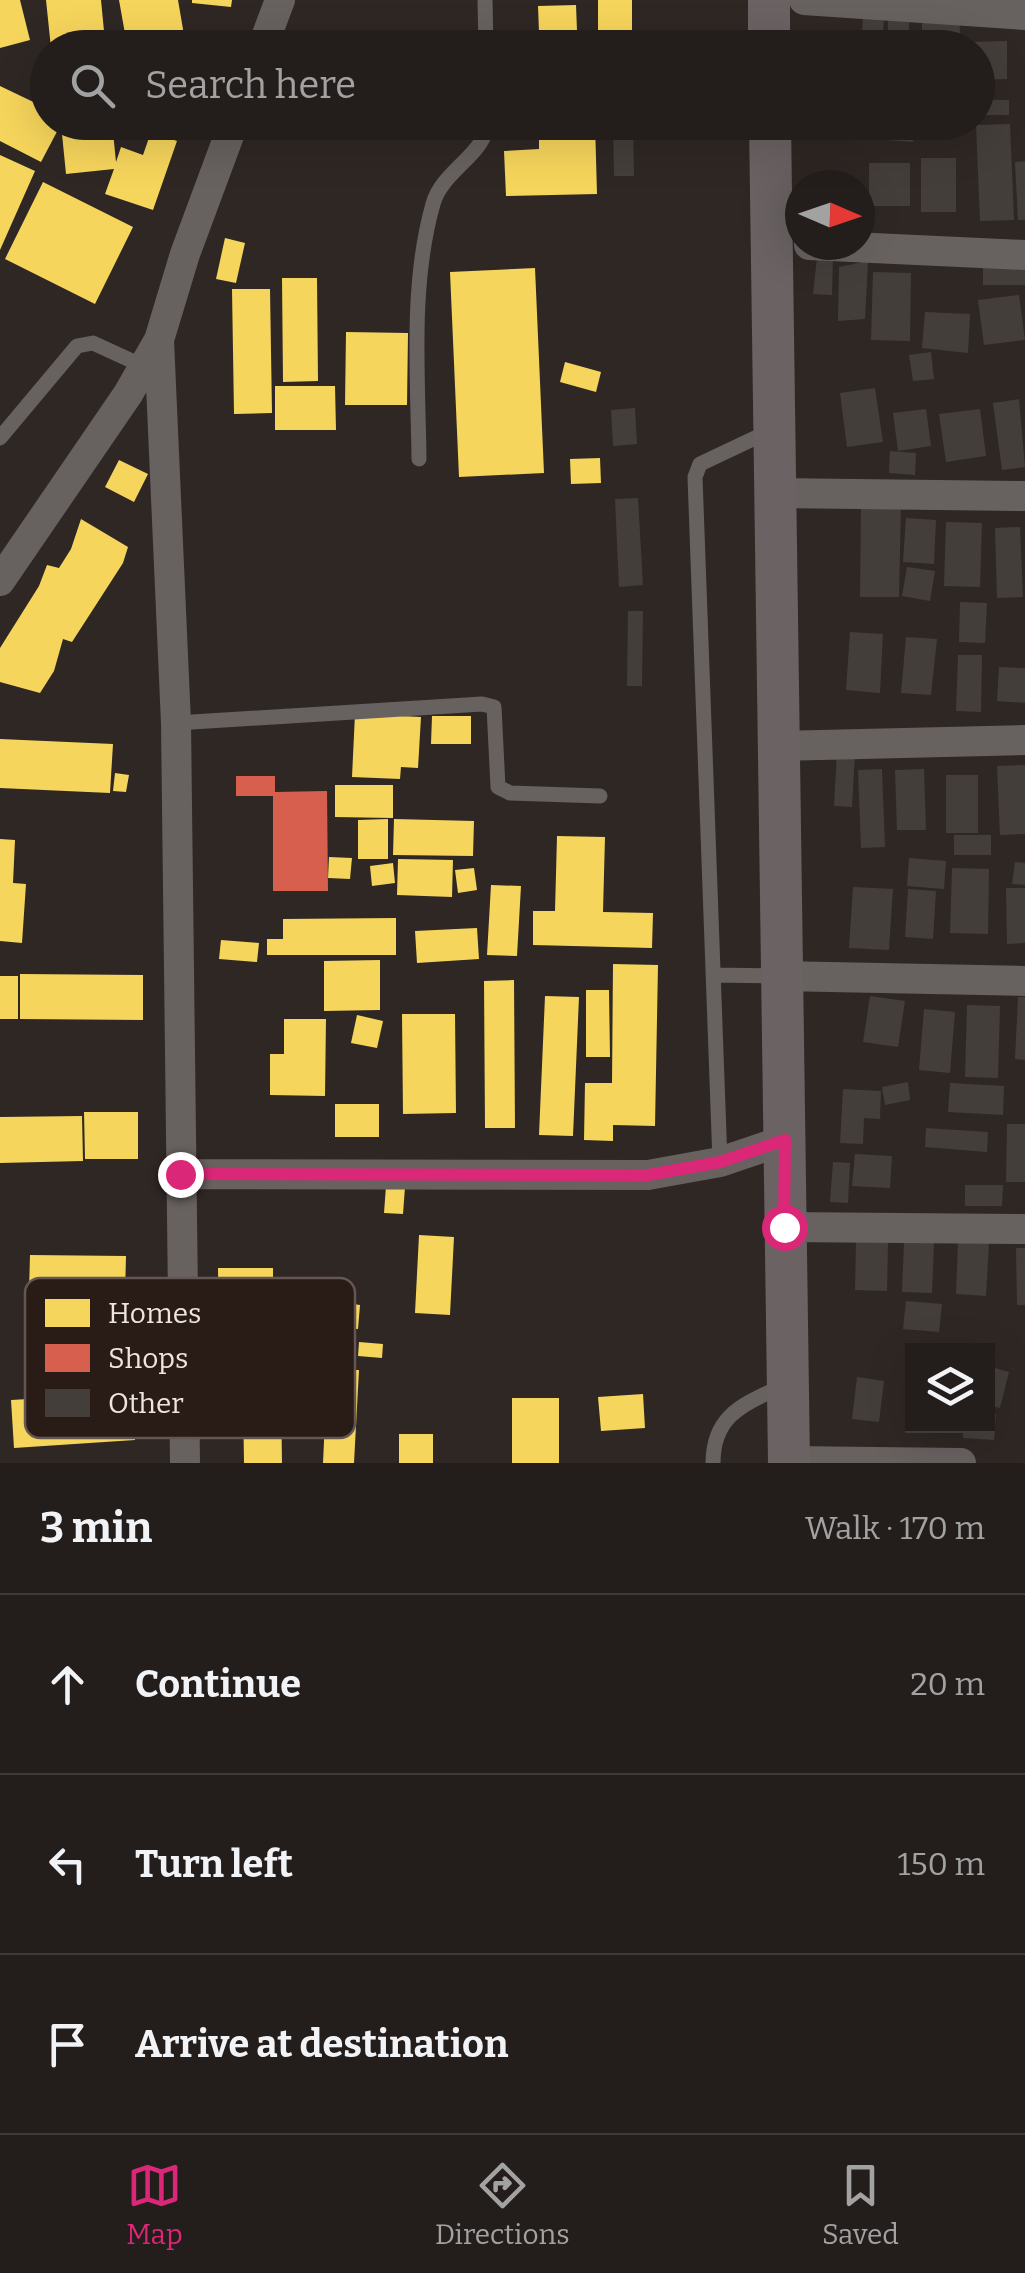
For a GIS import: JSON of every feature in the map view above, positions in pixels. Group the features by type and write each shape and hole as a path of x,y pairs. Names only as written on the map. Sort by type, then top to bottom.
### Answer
{"main road":[{"path":"769,0 770,30"},
{"path":"773,140 785,202"},
{"path":"789,1462 774,429 791,260"}],"street":[{"path":"269,30 280,0"},
{"path":"804,0 1025,15"},
{"path":"0,581 151,353 227,140"},
{"path":"875,248 1025,255"},
{"path":"151,353 176,723 182,1278"},
{"path":"775,493 1025,496"},
{"path":"778,746 1025,740"},
{"path":"780,976 1025,981"},
{"path":"180,1174 648,1175 720,1162 785,1140"},
{"path":"784,1227 1025,1228"},
{"path":"185,1438 185,1463"},
{"path":"789,1462 961,1463"}],"lane":[{"path":"486,0 486,30"},
{"path":"419,458 418,314 434,200 447,178 483,140"},
{"path":"0,438 77,346 93,343 151,353"},
{"path":"720,1162 695,477 700,464 774,429"},
{"path":"176,723 482,704 494,708 498,787 510,793 600,796"},
{"path":"713,975 780,976"},
{"path":"713,1463 713,1444 720,1426 744,1405 788,1383"}],"building: Homes":[{"path":"0,0 20,0 30,40 0,48"},
{"path":"46,0 101,0 104,30 49,30"},
{"path":"119,0 178,0 183,30 124,30"},
{"path":"192,0 232,0 231,7"},
{"path":"598,0 632,0 632,30 598,30"},
{"path":"576,5 577,30 539,30 538,6"},
{"path":"0,86 30,100 30,140 53,140 41,162 0,141"},
{"path":"63,140 114,140 116,162 121,147 143,155 148,140 177,141 153,210 105,194 114,169 66,174"},
{"path":"539,140 596,140 597,194 506,196 504,151 539,149"},
{"path":"0,155 35,171 0,250"},
{"path":"43,182 133,227 95,304 5,259"},
{"path":"225,238 245,243 236,283 216,279"},
{"path":"535,268 544,473 459,477 450,272"},
{"path":"282,278 317,278 318,381 283,382"},
{"path":"232,289 270,289 272,413 234,414"},
{"path":"346,332 408,333 407,405 345,405"},
{"path":"565,362 601,372 596,392 560,382"},
{"path":"275,386 335,386 336,430 275,430"},
{"path":"600,458 601,483 571,484 570,459"},
{"path":"119,460 148,474 134,502 105,487"},
{"path":"81,519 128,547 123,563 72,642 63,639 54,671 40,693 0,682 0,648 39,586 47,565 59,568 71,549"},
{"path":"355,714 421,717 418,768 401,767 400,779 352,777"},
{"path":"432,716 471,716 471,744 431,744"},
{"path":"0,739 113,744 110,793 0,788"},
{"path":"115,773 129,775 126,792 113,791"},
{"path":"335,785 393,785 393,818 335,817"},
{"path":"388,819 388,859 358,859 358,820"},
{"path":"394,819 474,821 473,856 393,855"},
{"path":"557,836 605,837 603,912 653,913 652,948 533,945 533,911 555,911"},
{"path":"0,839 15,840 13,883 26,884 22,943 0,941"},
{"path":"329,857 352,858 350,879 328,878"},
{"path":"398,859 453,860 452,897 397,895"},
{"path":"393,863 395,883 372,886 370,866"},
{"path":"474,868 477,890 458,893 455,870"},
{"path":"491,885 521,886 517,956 487,955"},
{"path":"396,918 396,955 267,955 267,939 283,939 283,919"},
{"path":"477,928 479,959 417,963 415,931"},
{"path":"221,940 259,943 257,962 219,959"},
{"path":"380,960 380,1010 324,1011 324,961"},
{"path":"613,964 658,965 655,1126 613,1125 613,1141 584,1140 585,1083 612,1083"},
{"path":"20,974 143,975 143,1020 20,1019"},
{"path":"0,976 18,976 18,1019 0,1019"},
{"path":"514,980 515,1128 485,1128 484,981"},
{"path":"586,990 609,990 610,1057 586,1057"},
{"path":"545,996 579,997 573,1136 539,1135"},
{"path":"402,1014 455,1014 456,1113 403,1114"},
{"path":"357,1015 383,1021 377,1048 351,1043"},
{"path":"284,1019 326,1019 325,1096 270,1095 270,1054 284,1054"},
{"path":"335,1104 379,1104 379,1137 335,1137"},
{"path":"84,1112 138,1112 138,1159 85,1159"},
{"path":"82,1116 83,1161 0,1163 0,1117"},
{"path":"386,1186 405,1187 403,1214 384,1213"},
{"path":"419,1235 454,1237 450,1315 415,1313"},
{"path":"30,1255 126,1256 125,1278 29,1278"},
{"path":"218,1268 273,1268 273,1278 218,1278"},
{"path":"355,1304 360,1305 355,1329"},
{"path":"359,1342 383,1344 382,1358 358,1356"},
{"path":"355,1370 359,1370 354,1463 323,1463 324,1438 355,1438"},
{"path":"643,1394 645,1428 601,1431 598,1397"},
{"path":"512,1398 559,1398 559,1463 512,1463"},
{"path":"25,1399 25,1438 135,1440 14,1448 11,1400"},
{"path":"399,1434 433,1434 433,1463 399,1463"},
{"path":"244,1438 282,1438 282,1463 244,1463"}],"building: Shops":[{"path":"236,776 275,776 275,792 327,791 328,891 273,891 273,796 236,796"}],"building: Other":[{"path":"863,12 884,12 883,30 862,30"},
{"path":"909,16 909,30 888,30 888,17"},
{"path":"959,17 960,30 922,30 922,19"},
{"path":"995,41 1007,41 1007,79 995,79"},
{"path":"995,100 1009,100 1009,115 995,115"},
{"path":"995,124 1010,124 1014,220 980,221 977,140 995,140"},
{"path":"613,140 633,140 634,176 614,176"},
{"path":"921,158 956,158 956,212 921,212"},
{"path":"1025,161 1025,220 1018,220 1015,162"},
{"path":"869,163 910,163 910,206 875,206 875,170 869,170"},
{"path":"983,259 1025,259 1025,285 983,285"},
{"path":"817,260 833,260 832,295 813,294"},
{"path":"868,261 865,319 838,321 839,267"},
{"path":"873,272 911,273 910,341 871,340"},
{"path":"1019,295 1025,340 984,345 978,300"},
{"path":"925,312 970,314 968,353 922,348"},
{"path":"931,352 934,379 913,381 909,355"},
{"path":"875,388 883,442 847,447 840,393"},
{"path":"1019,399 1025,467 1002,470 993,403"},
{"path":"635,408 637,444 613,446 611,410"},
{"path":"926,409 931,446 898,451 893,413"},
{"path":"980,409 986,456 946,462 939,414"},
{"path":"890,451 916,453 915,475 889,473"},
{"path":"638,498 643,585 619,587 615,499"},
{"path":"861,504 901,504 899,597 860,597"},
{"path":"906,518 936,520 934,564 903,562"},
{"path":"946,522 982,523 980,587 944,586"},
{"path":"1020,527 1023,597 997,598 995,528"},
{"path":"907,567 935,571 930,601 902,596"},
{"path":"960,602 987,603 985,643 959,642"},
{"path":"628,611 643,611 642,686 627,686"},
{"path":"850,632 883,634 880,693 846,690"},
{"path":"906,637 937,639 931,695 901,693"},
{"path":"958,655 982,655 981,712 956,711"},
{"path":"999,667 1025,668 1025,703 997,701"},
{"path":"837,752 855,753 852,807 834,806"},
{"path":"1025,765 1025,834 1000,835 997,766"},
{"path":"882,769 885,847 861,848 858,770"},
{"path":"924,769 926,830 897,830 895,770"},
{"path":"946,775 978,775 978,833 946,833"},
{"path":"954,835 991,835 991,855 954,855"},
{"path":"909,858 946,861 944,889 907,886"},
{"path":"1015,862 1025,863 1025,885 1012,884"},
{"path":"952,868 989,869 988,934 950,933"},
{"path":"853,887 893,889 889,950 849,948"},
{"path":"1006,888 1025,888 1025,943 1007,944"},
{"path":"908,889 936,891 933,939 905,937"},
{"path":"870,996 905,1001 898,1047 863,1042"},
{"path":"1018,997 1025,997 1025,1060 1015,1059"},
{"path":"967,1005 1000,1006 998,1078 965,1077"},
{"path":"924,1009 955,1012 950,1073 919,1070"},
{"path":"908,1082 910,1100 885,1105 882,1087"},
{"path":"950,1083 1004,1086 1003,1115 948,1112"},
{"path":"843,1089 881,1091 880,1119 864,1118 863,1144 840,1143"},
{"path":"1007,1124 1025,1124 1025,1182 1006,1182"},
{"path":"926,1128 988,1132 987,1152 925,1147"},
{"path":"855,1154 892,1156 890,1188 852,1186"},
{"path":"833,1162 850,1163 848,1203 830,1202"},
{"path":"965,1185 1003,1185 1002,1206 965,1206"},
{"path":"856,1240 888,1241 887,1291 855,1290"},
{"path":"958,1241 989,1243 986,1296 956,1294"},
{"path":"904,1242 934,1243 932,1293 902,1292"},
{"path":"1016,1248 1025,1248 1025,1305 1017,1305"},
{"path":"906,1301 942,1304 939,1332 903,1329"},
{"path":"995,1368 1009,1372 1000,1408 995,1407"},
{"path":"857,1377 884,1381 879,1422 852,1419"},
{"path":"963,1433 995,1433 994,1440 963,1438"}],"route":[{"path":"180,1174 648,1175 720,1162 785,1140 784,1227"}]}
